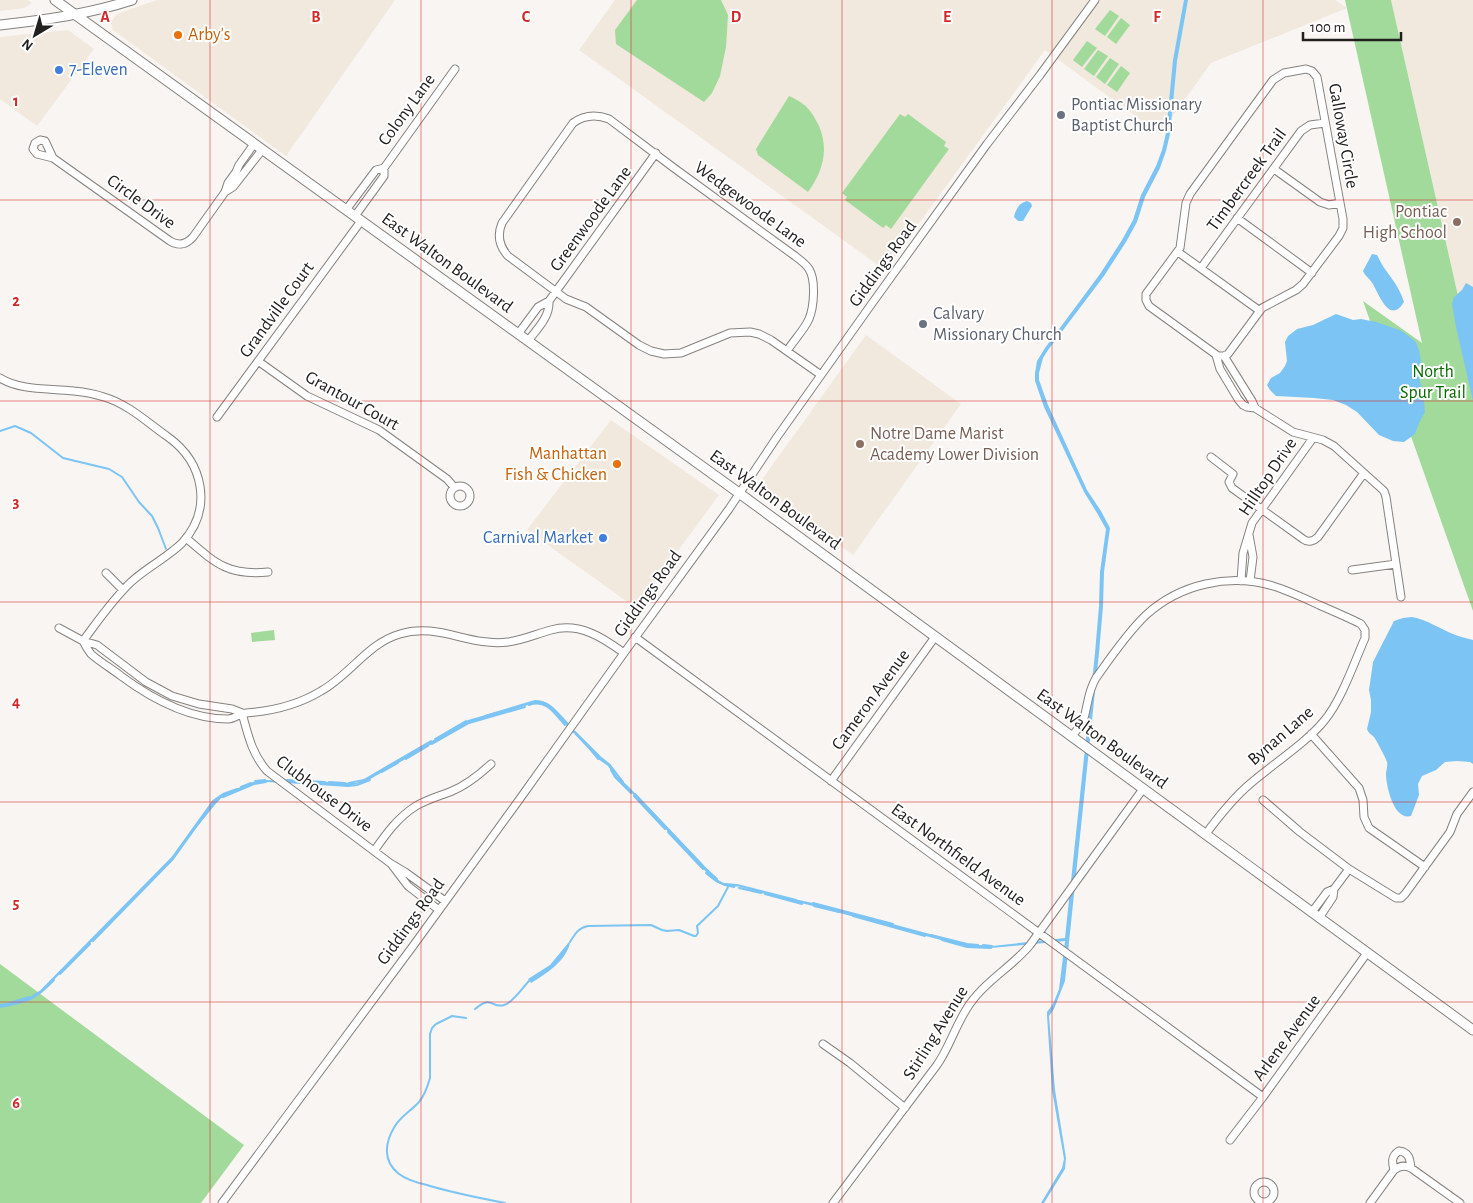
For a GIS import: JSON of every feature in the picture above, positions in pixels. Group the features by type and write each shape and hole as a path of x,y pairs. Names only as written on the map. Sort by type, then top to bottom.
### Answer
{"main road":[{"name":"East Walton Boulevard","path":"55,0 739,493 1473,1030"},
{"path":"0,25 47,20 94,11 132,0"}],"street":[{"name":"Giddings Road","path":"222,1203 439,910 718,524 777,436 987,144 1095,0"},
{"name":"Colony Lane","path":"358,218 384,176 384,168 455,69"},
{"name":"Galloway Circle","path":"1306,69 1312,71 1317,77 1325,123 1343,221 1342,232 1299,288 1266,305 1230,352 1224,356 1216,355 1150,307 1146,302 1147,292 1181,246 1185,206 1188,197 1274,79 1286,73 1306,69"},
{"name":"Wedgewoode Lane","path":"556,292 506,255 500,243 500,227 509,211 570,126 581,118 598,116 614,122 795,256 808,268 812,282 813,302 811,313 807,323 787,350"},
{"name":"Timbercreek Trail","path":"1201,268 1303,129 1325,123"},
{"name":"Circle Drive","path":"239,174 239,165 254,144"},
{"name":"Circle Drive","path":"54,158 170,241 176,244 184,244 191,239 225,192 233,187 239,174 262,150"},
{"name":"Greenwoode Lane","path":"518,334 538,307 550,301 656,153"},
{"name":"Colony Lane","path":"346,210 376,170 384,168"},
{"path":"1274,168 1320,202 1329,204 1340,203"},
{"name":"Grandville Court","path":"217,417 358,218"},
{"path":"1237,218 1312,273"},
{"path":"1178,252 1260,311"},
{"path":"556,292 574,303 586,307 639,345 655,353 672,355 681,353 724,334 740,331 750,332 764,336 821,375"},
{"name":"Greenwoode Lane","path":"528,341 548,314 550,301"},
{"path":"1216,355 1220,369 1240,402 1247,407 1255,408 1287,430 1327,442 1337,447 1386,495 1401,597"},
{"path":"1224,356 1255,408"},
{"name":"Grantour Court","path":"258,361 307,396 382,432 447,479 454,487"},
{"path":"0,378 24,386 83,392 112,400 125,406 179,445 195,466 201,493 198,516 186,538 176,548 142,572 123,590 83,641"},
{"name":"Hilltop Drive","path":"1241,581 1243,556 1252,523 1313,438"},
{"path":"1210,457 1233,474 1230,480 1232,488 1305,540 1313,541 1318,537 1364,473"},
{"name":"Hilltop Drive","path":"1249,535 1253,557 1250,581"},
{"path":"186,538 210,559 227,568 252,574 268,572"},
{"path":"1352,570 1396,564"},
{"path":"106,573 123,590"},
{"path":"1072,737 1084,719 1088,696 1094,683 1145,616 1168,599 1194,587 1216,582 1250,581"},
{"name":"Bynan Lane","path":"1205,834 1223,810 1241,791 1324,722 1334,707 1365,638 1365,629 1359,623 1287,591 1267,584 1250,581"},
{"path":"59,628 83,641 97,645 125,666 172,696 199,704 232,709 242,713"},
{"path":"83,641 91,654 154,698 176,708 196,714 231,719 242,713 275,709 293,704 313,695 344,675 377,645 394,636 410,631 435,631 473,641 497,643 521,640 557,629 573,628 593,633 624,653"},
{"name":"East Northfield Avenue","path":"635,637 1263,1097"},
{"name":"Cameron Avenue","path":"831,781 935,637"},
{"path":"119,674 125,666"},
{"path":"154,698 159,689"},
{"path":"196,714 199,704"},
{"name":"Clubhouse Drive","path":"242,713 251,746 267,771 390,863 445,901"},
{"path":"1311,734 1359,788 1363,800 1364,817 1370,828 1425,867"},
{"path":"374,851 391,828 407,812 425,801 464,785 491,764"},
{"name":"Stirling Avenue","path":"833,1203 941,1059 961,1017 973,1000 988,983 1022,955 1143,789"},
{"path":"1264,800 1300,832 1349,869 1393,898 1396,898 1404,896 1452,829 1457,814 1473,792"},
{"name":"Clubhouse Drive","path":"390,863 408,886 439,910"},
{"path":"1315,915 1333,898 1334,889 1349,869"},
{"name":"Arlene Avenue","path":"1230,1140 1367,953"},
{"path":"823,1044 850,1063 905,1108"},
{"path":"1394,1170 1393,1156 1399,1151 1406,1153 1410,1159 1411,1168"},
{"path":"1370,1203 1394,1170 1402,1166 1411,1168 1460,1203"},
{"path":"1272,1198 1279,1203"}],"shaded area":[{"path":"0,0 28,0 32,3 24,8 0,11"},
{"path":"157,0 395,0 286,156 113,30 111,22 117,14"},
{"path":"615,0 1335,0 1347,8 1211,63 1160,134 1045,50 885,270 579,50"},
{"name":"Pontiac High School","path":"1391,0 1473,0 1473,362 1402,48"},
{"path":"68,30 94,49 37,126 0,99 0,37"},
{"name":"Notre Dame Marist Academy Lower Division","path":"866,335 961,404 853,555 758,485"},
{"path":"611,420 719,495 636,608 527,530"}],"green space":[{"path":"637,0 721,0 728,15 726,47 720,76 712,93 704,102 616,44 615,30"},
{"name":"North Spur Trail","path":"1345,0 1391,0 1473,362 1473,611 1363,301 1422,343"},
{"path":"1110,10 1119,16 1105,36 1095,29"},
{"path":"1121,18 1130,25 1116,44 1107,37"},
{"path":"1087,41 1097,48 1082,67 1073,60"},
{"path":"1098,50 1108,56 1094,76 1084,69"},
{"path":"1110,58 1119,64 1105,84 1096,77"},
{"path":"1121,66 1130,73 1117,92 1107,85"},
{"path":"789,96 808,108 817,123 824,143 821,168 808,192 758,155 756,149"},
{"path":"900,114 905,117 908,114 946,142 944,146 949,149 891,229 886,225 883,228 845,200 847,197 842,193"},
{"path":"274,630 275,640 252,642 251,633"},
{"path":"0,964 244,1145 201,1203 0,1203"}],"water":[{"path":"1184,0 1188,0 1177,61 1170,134 1160,168 1145,197 1137,222 1126,242 1104,276 1048,350 1043,358 1039,373 1039,380 1048,405 1087,490 1110,528 1104,572 1099,653 1065,981 1054,1009 1049,1016 1055,1090 1066,1158 1065,1169 1044,1203 1041,1203 1062,1168 1064,1159 1052,1090 1047,1012 1053,1004 1059,989 1065,941 991,948 967,947 821,908 737,887 725,886 716,882 615,777 608,766 598,759 549,707 541,703 535,703 469,723 365,782 348,786 266,782 254,784 224,796 215,803 173,859 42,992 17,1004 0,1007 0,1004 21,1000 41,991 172,858 213,801 223,794 253,782 265,780 356,783 468,720 535,701 542,701 550,705 610,765 617,776 718,880 725,884 822,905 967,944 992,946 1065,938 1095,653 1100,572 1106,529 1084,492 1044,407 1035,381 1035,373 1037,361 1045,348 1100,274 1122,240 1133,220 1141,195 1156,166 1166,133 1173,60"},
{"path":"1027,201 1032,206 1023,221 1018,221 1014,217 1016,211 1020,205"},
{"path":"1372,254 1377,255 1401,295 1404,302 1399,308 1394,310 1386,306 1363,271"},
{"path":"1466,283 1473,287 1473,401 1452,304 1454,297 1462,290"},
{"path":"1336,314 1353,320 1361,319 1388,326 1402,331 1415,341 1421,361 1418,373 1425,412 1415,434 1404,442 1393,441 1379,435 1357,412 1346,405 1333,400 1276,396 1267,385 1271,378 1280,373 1285,366 1287,361 1285,342 1288,336 1297,329 1313,325"},
{"path":"1412,617 1473,640 1473,764 1457,761 1445,762 1436,770 1422,776 1418,784 1419,795 1411,816 1405,816 1400,813 1392,801 1386,779 1387,762 1374,737 1367,729 1371,712 1369,690 1373,662 1394,621"},
{"path":"569,942 568,950 560,961 531,983 528,979 550,965"}],"waterway":[{"path":"0,431 15,426 31,433 63,458 109,469 122,477 139,502 152,516 166,549"},
{"path":"485,716 535,701 549,705 567,723"},
{"path":"529,705 541,704 550,708 565,725"},
{"path":"432,744 469,723 525,707"},
{"path":"435,739 466,721"},
{"path":"575,732 610,765 623,782"},
{"path":"349,783 364,780 431,741"},
{"path":"406,759 428,746"},
{"path":"590,749 598,759"},
{"path":"382,772 398,763"},
{"path":"611,770 615,777 631,793"},
{"path":"255,781 265,780"},
{"path":"287,780 325,782"},
{"path":"290,782 348,786 370,780"},
{"path":"223,797 254,784 266,782"},
{"path":"329,782 345,783"},
{"path":"241,787 251,783"},
{"path":"34,995 41,991 172,858 213,801 223,794 237,789"},
{"path":"635,794 702,865"},
{"path":"634,796 665,829"},
{"path":"93,941 173,859 219,799"},
{"path":"668,832 703,869"},
{"path":"706,869 717,879"},
{"path":"706,873 719,882 734,887"},
{"path":"725,884 737,885 796,900"},
{"path":"570,942 579,930 588,926 651,925 662,930 679,930 696,936 698,933 697,926 718,906 728,887"},
{"path":"739,888 761,893"},
{"path":"765,894 802,904"},
{"path":"813,903 893,924"},
{"path":"814,906 839,912"},
{"path":"853,916 925,936"},
{"path":"931,935 978,945"},
{"path":"942,940 967,947 991,948"},
{"path":"60,974 90,944"},
{"path":"983,945 992,946"},
{"path":"0,1007 30,999 54,980"},
{"path":"475,1009 489,1002 500,1006 507,1004 529,981"},
{"path":"10,1003 29,997"},
{"path":"466,1018 452,1016 432,1028 430,1034 430,1078 428,1084 419,1102 395,1126 387,1145 388,1157 390,1163 399,1174 413,1181 456,1193 505,1203"}],"place":[{"name":"Arby's","path":"178,35"},
{"name":"7-Eleven","path":"59,70"},
{"name":"Pontiac Missionary Baptist Church","path":"1061,115"},
{"name":"Pontiac High School","path":"1457,222"},
{"name":"Calvary Missionary Church","path":"923,324"},
{"name":"Notre Dame Marist Academy Lower Division","path":"860,444"},
{"name":"Manhattan Fish & Chicken","path":"617,464"},
{"name":"Carnival Market","path":"603,538"}]}
